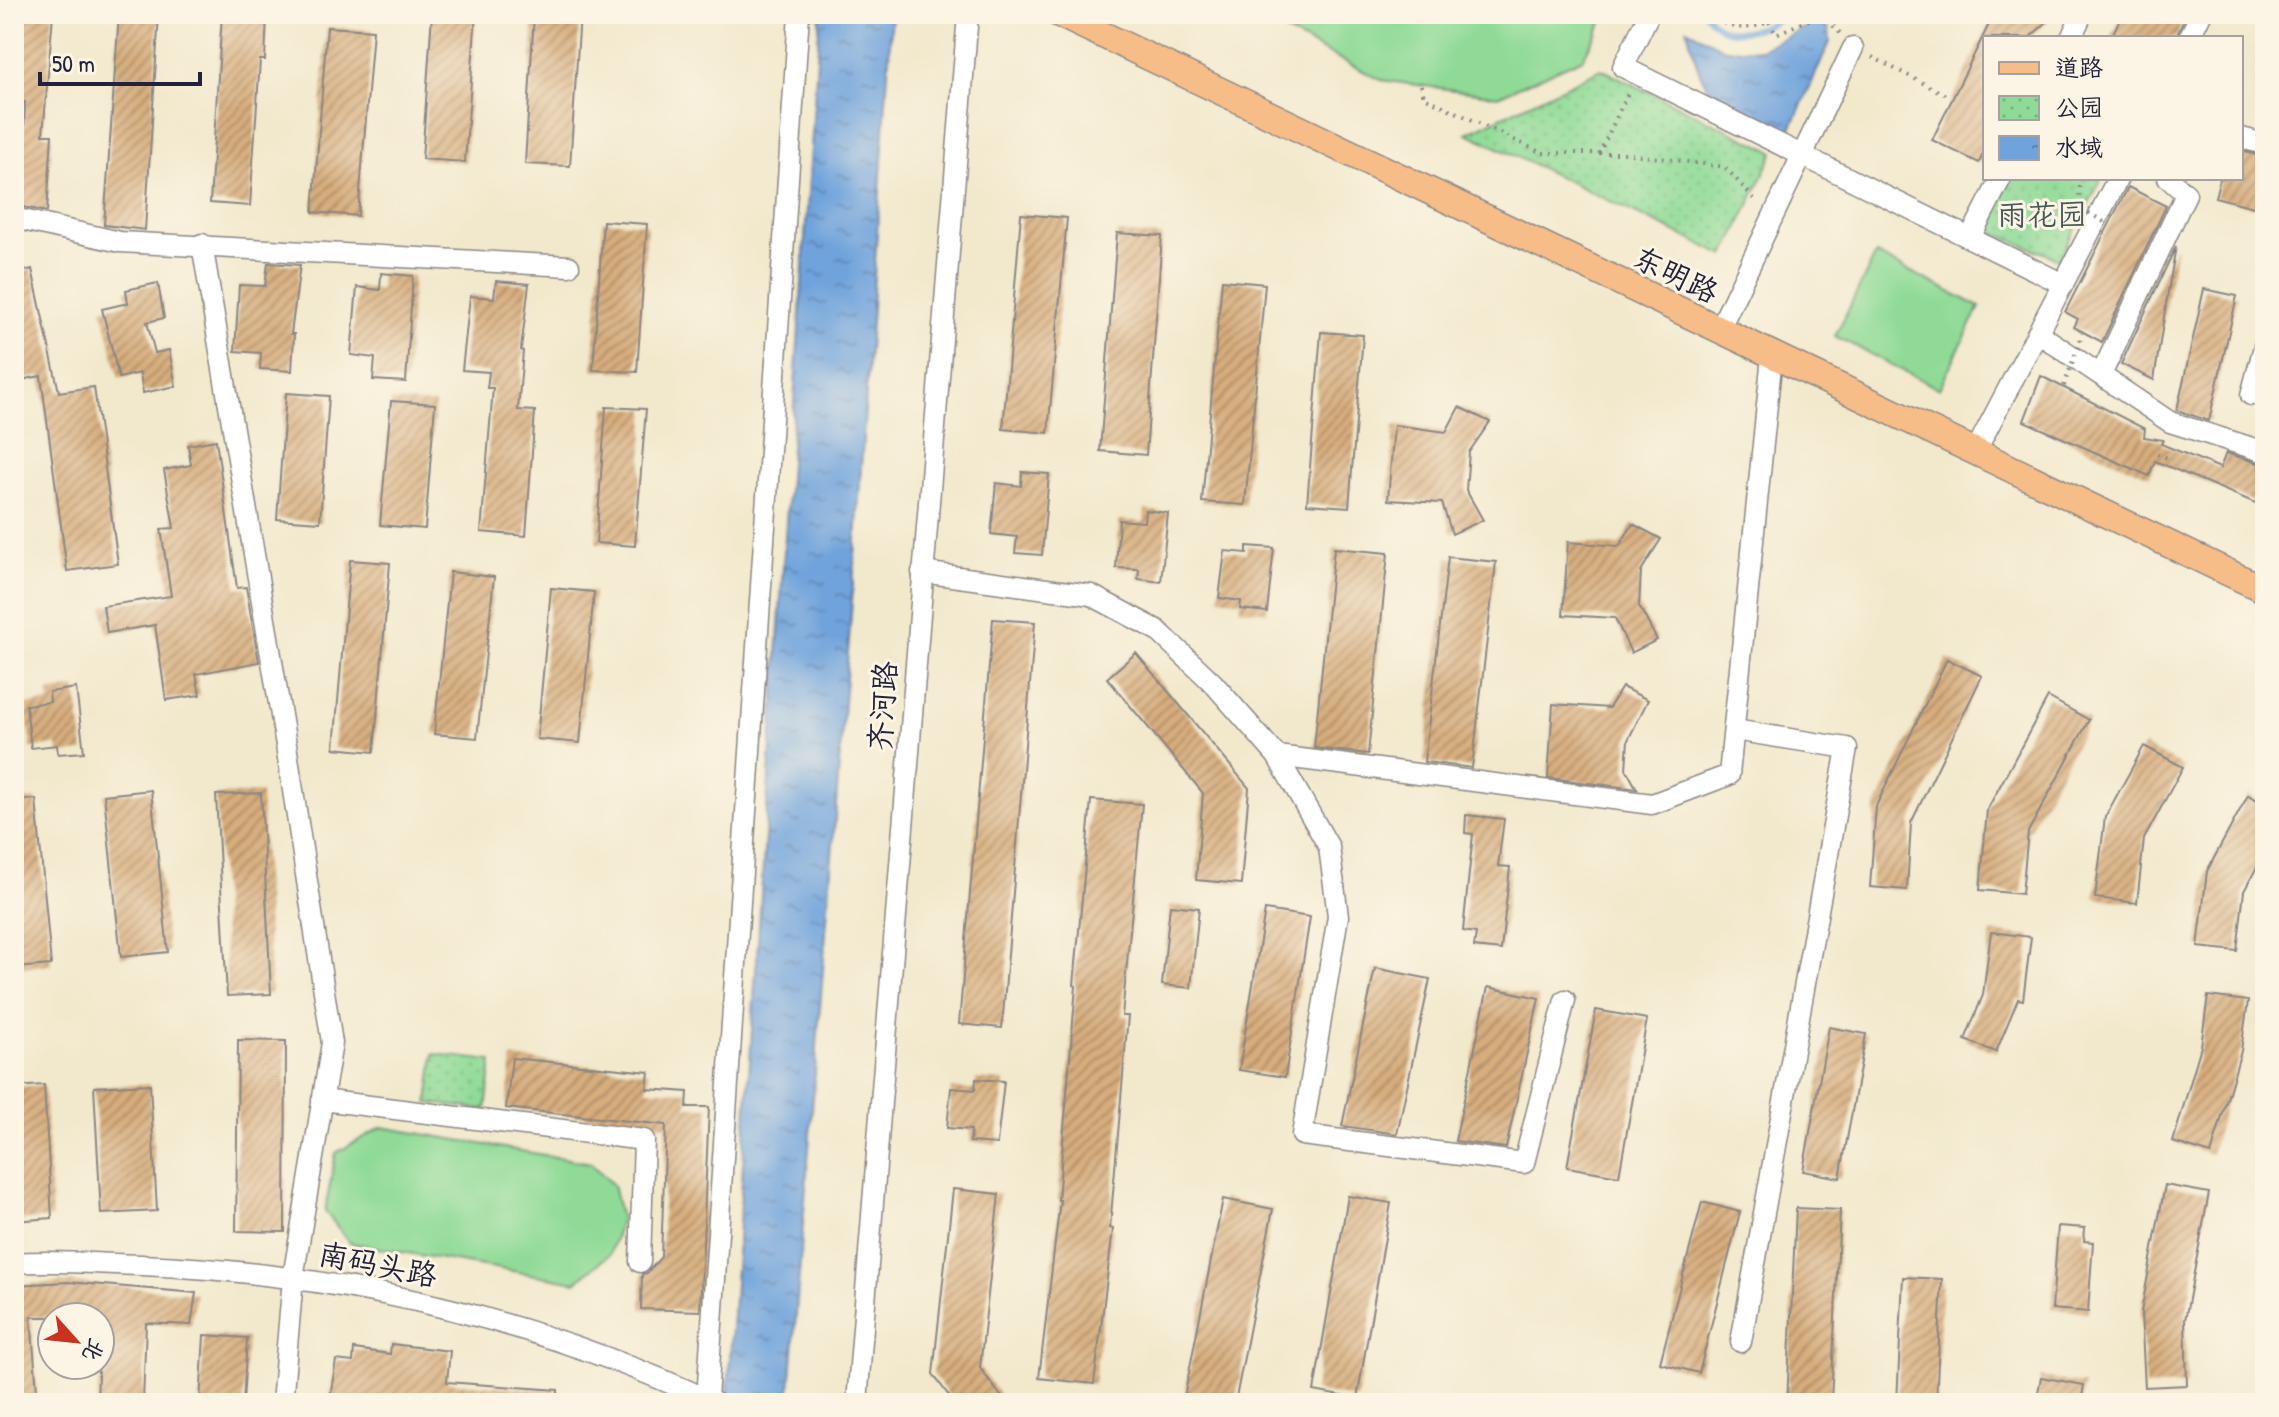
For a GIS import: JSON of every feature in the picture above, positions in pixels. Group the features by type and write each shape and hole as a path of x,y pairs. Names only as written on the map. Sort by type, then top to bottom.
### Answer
{"main road":[{"name":"东明路","path":"1059,14 2265,590"}],"street":[{"path":"711,1401 799,14"},
{"name":"齐河路","path":"857,1403 968,14"},
{"path":"1649,14 1623,67 2063,284"},
{"path":"2072,36 2082,14"},
{"path":"2190,36 2201,14"},
{"path":"2204,36 2207,14"},
{"path":"1719,330 1853,48"},
{"path":"2243,138 2265,144"},
{"path":"1970,238 2000,180"},
{"path":"1975,452 2117,180"},
{"path":"2101,375 2187,186"},
{"path":"14,218 120,242 569,266"},
{"path":"202,244 286,745 332,1043 293,1278 282,1403"},
{"path":"2038,333 2170,422 2265,452"},
{"path":"2251,395 2265,343"},
{"path":"1277,756 1652,804 1729,775 1772,356"},
{"path":"922,572 1091,595 1157,630 1213,683 1277,756 1329,847 1338,916 1302,1135 1524,1163 1565,1000"},
{"path":"1734,730 1847,748 1741,1342"},
{"path":"322,1100 644,1140 640,1262"},
{"name":"南码头路","path":"14,1263 49,1260 217,1268 411,1298 509,1325 607,1358 711,1401"}],"path":[{"path":"1711,14 1732,27 1751,27 1769,22 1781,14"},
{"path":"1769,22 1773,30"},
{"path":"1599,154 1637,74"},
{"path":"1421,85 1424,97 1542,153 1624,153 1725,167 1772,218"},
{"path":"2080,180 2079,207 2109,225"},
{"path":"2064,386 2083,332"},
{"path":"2157,454 2172,460"}],"green space":[{"path":"1251,14 1607,14 1583,58 1498,96 1381,80"},
{"path":"1601,69 1774,152 1725,256 1467,133"},
{"name":"雨花园","path":"2010,180 2101,180 2059,259 1983,229"},
{"path":"1876,254 1980,307 1939,389 1835,336"},
{"path":"434,1054 492,1061 486,1110 428,1103"},
{"path":"382,1127 591,1163 613,1185 621,1219 610,1254 576,1282 350,1243 325,1211 336,1153"}],"water":[{"path":"820,14 892,14 851,614 789,1403 727,1403"},
{"path":"1816,22 1829,29 1830,42 1788,135 1738,113 1713,95 1700,72 1687,29 1725,49 1761,49"}],"building":[{"path":"14,14 53,14 43,135 52,135 47,212 14,205 14,137 24,138 25,102 14,101"},
{"path":"119,14 159,14 145,230 104,225"},
{"path":"222,14 267,14 265,60 260,60 250,206 210,203"},
{"path":"432,14 476,14 465,162 422,159"},
{"path":"534,14 580,14 570,166 525,164"},
{"path":"1994,14 2056,14 2031,36 1983,36"},
{"path":"2122,14 2186,14 2177,36 2112,36"},
{"path":"327,27 373,30 358,216 313,212"},
{"path":"1983,36 1983,154 1979,163 1932,140"},
{"path":"2243,152 2265,157 2265,210 2215,197 2219,180 2243,180"},
{"path":"2128,187 2166,206 2102,342 2074,327 2078,319 2065,312"},
{"path":"1021,214 1067,218 1048,433 1003,429"},
{"path":"603,221 647,224 637,372 593,370"},
{"path":"1117,233 1162,236 1146,455 1100,451"},
{"path":"2176,246 2168,292 2154,380 2121,364"},
{"path":"268,263 300,265 291,334 294,334 292,371 260,369 261,353 235,351 239,285 265,286"},
{"path":"32,269 59,392 94,387 118,564 67,571 41,376 21,380 14,358 14,274"},
{"path":"381,273 413,276 406,382 373,380 375,358 351,355 357,287 380,290"},
{"path":"1222,280 1265,284 1245,505 1202,502"},
{"path":"496,281 529,284 518,410 535,411 526,536 481,532 493,388 487,388 489,372 462,370 470,296 494,298"},
{"path":"158,283 164,318 147,322 155,353 169,350 176,386 143,393 140,373 119,378 102,309 128,303 126,290"},
{"path":"2204,289 2237,296 2209,421 2177,410"},
{"path":"1321,332 1363,335 1349,507 1307,504"},
{"path":"2041,376 2145,429 2144,437 2163,440 2161,444 2220,468 2226,453 2265,465 2265,507 2155,461 2149,476 2024,421"},
{"path":"286,393 329,396 320,522 277,519"},
{"path":"391,401 435,404 425,529 380,525"},
{"path":"606,407 646,409 635,546 596,543"},
{"path":"1459,407 1490,422 1469,452 1466,490 1483,520 1452,534 1442,503 1388,500 1394,425 1446,432"},
{"path":"216,440 237,588 246,587 259,662 196,674 200,695 166,700 155,625 107,633 103,606 171,596 161,529 174,528 164,470 191,465 188,445"},
{"path":"1022,472 1049,474 1042,555 1015,553 1017,537 991,534 996,483 1021,486"},
{"path":"1145,510 1168,513 1161,582 1138,579 1139,569 1116,568 1119,520 1144,522"},
{"path":"1633,524 1661,539 1641,571 1639,606 1657,640 1631,653 1615,618 1563,615 1568,542 1619,546"},
{"path":"1247,546 1274,548 1267,612 1240,609 1241,601 1219,598 1225,551 1247,553"},
{"path":"1334,548 1388,553 1368,754 1314,748"},
{"path":"1448,557 1496,562 1472,768 1424,762"},
{"path":"350,560 390,563 374,752 334,748"},
{"path":"450,572 494,577 477,738 434,734"},
{"path":"551,588 594,592 580,743 537,739"},
{"path":"993,619 1035,622 1002,1028 959,1024"},
{"path":"1136,653 1249,788 1241,884 1196,880 1203,793 1107,678"},
{"path":"1947,659 1982,676 1911,823 1907,890 1870,887 1876,806"},
{"path":"1622,687 1648,700 1628,740 1626,769 1637,789 1548,778 1553,704 1609,708"},
{"path":"76,688 84,752 58,754 57,745 31,748 26,705 50,702 49,692"},
{"path":"2048,697 2089,720 2028,832 2022,894 1980,890 1987,810"},
{"path":"2144,746 2183,767 2144,839 2137,903 2095,898 2105,817"},
{"path":"151,790 168,952 121,957 104,795"},
{"path":"261,793 271,994 227,996 216,795"},
{"path":"2248,795 2265,804 2265,852 2244,891 2237,951 2198,947 2207,871"},
{"path":"36,799 51,965 14,968 14,801"},
{"path":"1091,800 1142,804 1122,1016 1128,1016 1110,1228 1113,1229 1094,1384 1039,1378 1060,1200 1074,985"},
{"path":"1466,815 1504,819 1498,866 1510,867 1501,950 1474,947 1476,933 1463,931 1473,834 1465,833"},
{"path":"1170,905 1199,908 1191,988 1162,985"},
{"path":"1265,910 1310,917 1285,1077 1239,1070"},
{"path":"1991,932 2031,937 2023,1000 2018,999 1996,1052 1965,1040 1983,995"},
{"path":"1375,968 1430,979 1397,1134 1342,1126"},
{"path":"1488,987 1539,998 1506,1148 1455,1141"},
{"path":"2208,996 2248,1001 2241,1051 2211,1154 2173,1142 2201,1046"},
{"path":"1596,1010 1647,1019 1619,1176 1567,1167"},
{"path":"1829,1027 1866,1034 1840,1178 1803,1171"},
{"path":"238,1040 286,1041 285,1232 236,1231"},
{"path":"512,1058 649,1072 647,1089 688,1092 687,1107 709,1107 700,1311 641,1309 642,1274 647,1273 661,1257 666,1125 506,1108"},
{"path":"976,1079 1004,1081 997,1144 970,1142 971,1130 947,1128 951,1088 975,1090"},
{"path":"150,1084 157,1211 101,1214 94,1087"},
{"path":"44,1085 52,1218 14,1221 14,1087"},
{"path":"2165,1185 2209,1193 2185,1320 2187,1385 2145,1387 2141,1312"},
{"path":"953,1189 999,1194 980,1368 1006,1403 954,1403 933,1374"},
{"path":"1348,1196 1391,1203 1357,1399 1314,1391"},
{"path":"1223,1199 1273,1209 1235,1403 1183,1403"},
{"path":"1702,1202 1740,1212 1699,1373 1660,1363"},
{"path":"1796,1208 1840,1210 1831,1403 1787,1403"},
{"path":"2058,1226 2085,1228 2084,1241 2093,1242 2088,1312 2052,1309"},
{"path":"1903,1277 1942,1279 1936,1403 1897,1403"},
{"path":"68,1282 196,1293 191,1325 146,1323 143,1403 97,1403 98,1381 116,1381 116,1301 36,1301 36,1317 31,1317 38,1403 14,1403 14,1285"},
{"path":"204,1335 247,1338 243,1403 200,1403"},
{"path":"391,1344 450,1351 447,1382 558,1390 558,1403 329,1403 336,1360 353,1362 354,1349 390,1354"},
{"path":"2041,1377 2084,1385 2081,1403 2036,1403"}],"waterway":[{"path":"1706,14 1714,23 1734,31 1756,29 1786,14"}]}
